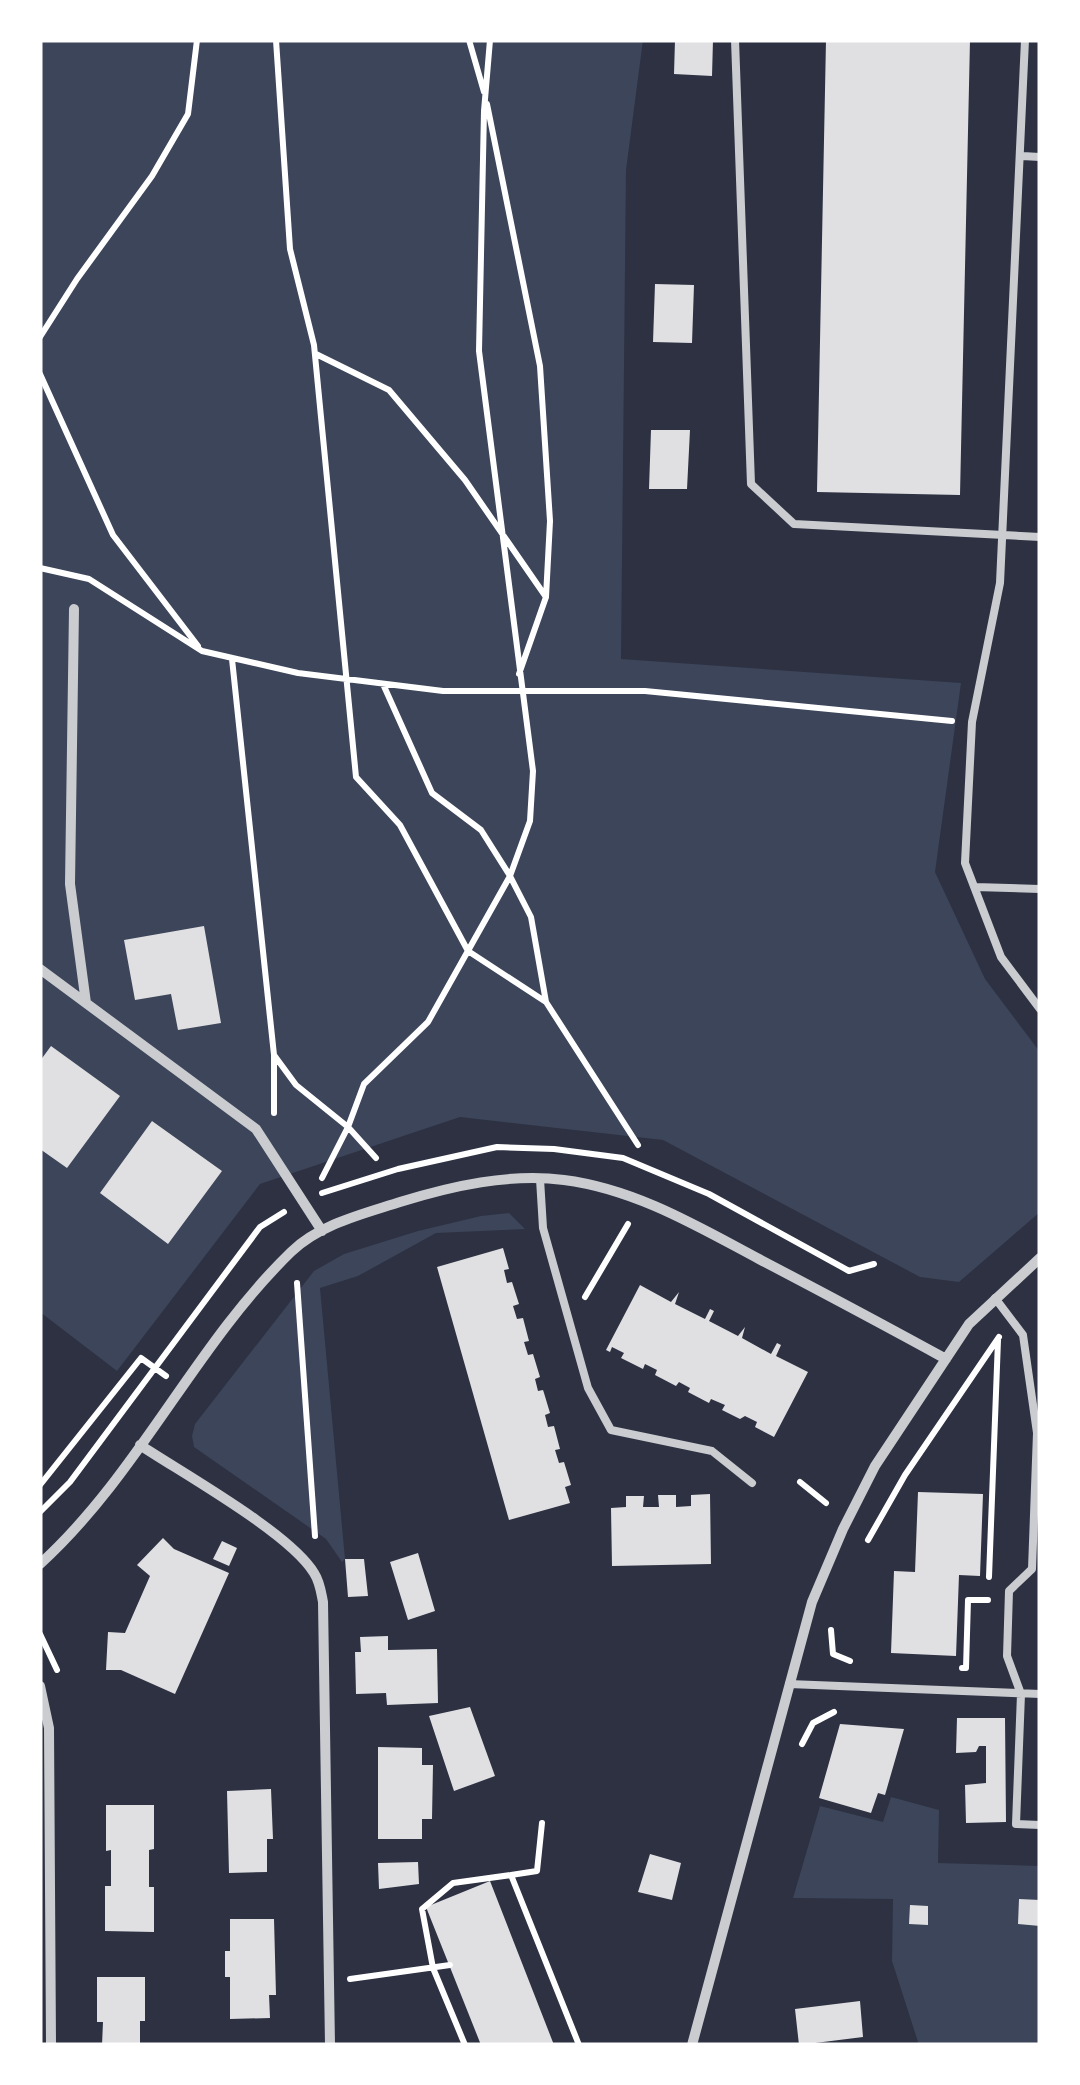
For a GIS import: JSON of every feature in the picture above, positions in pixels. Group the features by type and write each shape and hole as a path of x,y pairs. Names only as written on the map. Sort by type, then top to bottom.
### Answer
{"street":[{"path":"74,609 70,884 86,1003"},
{"path":"40,969 256,1129 322,1231"},
{"path":"40,1564 74,1532 181,1388 290,1253 322,1231 359,1215 460,1187 540,1178 590,1185 656,1206 946,1359"},
{"path":"692,2045 812,1602 844,1529 876,1466 969,1324 1040,1258"},
{"path":"140,1445 266,1528 303,1558 319,1582 330,2045"},
{"path":"40,1686 48,1715 50,2045"}],"lane":[{"path":"735,40 750,484 794,524 1040,537"},
{"path":"1024,40 1022,156 1000,583 972,722 965,863 1000,957 1040,1009"},
{"path":"1022,156 1040,156"},
{"path":"976,887 1040,889"},
{"path":"540,1178 543,1228 588,1388 611,1430 712,1451 752,1483"},
{"path":"995,1298 1024,1335 1038,1448 1036,1569 1010,1591 1007,1656 1021,1694 1016,1824 1040,1825"},
{"path":"789,1684 1040,1694"}],"path":[{"path":"40,337 77,278 152,176 188,114 197,40"},
{"path":"276,40 290,249 315,353 356,777 400,825 468,951 546,1002"},
{"path":"468,40 486,96 540,366 550,521 546,597 518,675"},
{"path":"322,1178 364,1084 428,1022 510,876 530,822 533,771 479,351 490,40"},
{"path":"315,353 389,390 465,480 546,597"},
{"path":"40,374 113,535 202,651"},
{"path":"40,568 88,579 202,651 298,674 443,691 646,692 972,722"},
{"path":"232,658 274,1055 274,1121"},
{"path":"383,684 432,794 480,830 510,876 531,917 546,1002 638,1145"},
{"path":"274,1055 296,1084 348,1127 376,1158"},
{"path":"40,1512 70,1482 260,1227 304,1199 398,1170 498,1147 623,1158 709,1194 849,1271 874,1264"},
{"path":"570,1324 628,1224"},
{"path":"297,1283 319,1582"},
{"path":"864,1549 906,1475 1012,1319"},
{"path":"947,1667 966,1668 968,1600 988,1601 998,1339"},
{"path":"40,1485 140,1358 181,1388"},
{"path":"800,1482 826,1502"},
{"path":"831,1628 833,1654 855,1664"},
{"path":"799,1757 813,1723 830,1712 846,1712"},
{"path":"465,2045 433,1968 422,1909 453,1884 537,1871 542,1823"},
{"path":"511,1876 579,2045"},
{"path":"330,1982 450,1965"}],"shaded area":[{"path":"40,40 643,40 626,170 621,659 961,683 935,872 985,979 1040,1052 1040,1212 959,1282 920,1277 663,1140 460,1117 260,1184 117,1371 40,1312"},
{"path":"509,1213 525,1229 436,1233 358,1276 320,1288 345,1559 342,1562 326,1539 194,1447 195,1424 314,1271 344,1254 418,1231"},
{"path":"891,1797 939,1810 938,1863 1040,1866 1040,2045 919,2045 892,1961 893,1899 793,1898 820,1806 883,1822"}],"building":[{"path":"675,40 713,40 712,76 674,74"},
{"path":"826,40 970,40 960,495 817,492"},
{"path":"655,284 694,285 692,343 653,342"},
{"path":"651,430 690,430 687,489 649,489"},
{"path":"204,926 221,1023 178,1030 171,994 135,1000 124,940"},
{"path":"51,1046 120,1096 67,1168 40,1149 40,1061"},
{"path":"152,1121 222,1171 168,1244 100,1193"},
{"path":"503,1248 509,1269 504,1270 507,1283 512,1282 519,1304 513,1306 517,1319 523,1318 529,1341 524,1342 528,1355 533,1354 540,1377 535,1379 538,1391 543,1390 550,1413 545,1415 548,1427 554,1426 560,1449 555,1450 559,1463 564,1462 571,1485 565,1487 570,1503 509,1520 437,1267"},
{"path":"640,1285 671,1302 679,1292 675,1304 705,1319 710,1309 714,1311 709,1321 738,1336 745,1327 742,1338 771,1354 777,1343 781,1345 776,1356 808,1372 774,1437 755,1427 757,1422 722,1410 725,1405 711,1399 709,1403 688,1392 690,1388 679,1382 676,1386 655,1375 657,1370 645,1364 643,1369 621,1358 624,1353 612,1347 610,1352 606,1350"},
{"path":"918,1492 983,1494 980,1576 959,1575 956,1656 891,1653 894,1571 915,1572"},
{"path":"710,1494 711,1564 612,1566 611,1508 626,1507 626,1496 644,1496 643,1507 659,1507 658,1495 676,1495 676,1507 691,1506 691,1495"},
{"path":"163,1538 174,1549 229,1573 175,1694 121,1670 106,1670 108,1632 125,1633 150,1576 137,1565"},
{"path":"222,1541 237,1548 229,1566 213,1559"},
{"path":"418,1553 435,1611 408,1620 390,1562"},
{"path":"345,1559 364,1559 368,1596 348,1597"},
{"path":"388,1636 388,1650 437,1649 438,1703 387,1705 386,1693 356,1694 355,1652 361,1652 360,1637"},
{"path":"470,1707 495,1776 454,1791 429,1716"},
{"path":"957,1718 1005,1718 1006,1822 966,1823 965,1785 986,1783 986,1746 979,1746 976,1752 956,1753"},
{"path":"840,1724 904,1729 885,1795 878,1793 871,1813 819,1798"},
{"path":"378,1747 422,1748 422,1765 433,1765 432,1819 422,1819 422,1839 378,1839"},
{"path":"271,1789 273,1839 267,1839 267,1872 229,1873 227,1791"},
{"path":"106,1805 154,1805 149,1887 154,1887 154,1932 105,1931 105,1886 111,1886"},
{"path":"650,1854 681,1863 672,1900 638,1892"},
{"path":"418,1862 419,1884 379,1889 378,1863"},
{"path":"490,1881 554,2045 481,2045 426,1907"},
{"path":"1019,1899 1040,1900 1040,1926 1018,1924"},
{"path":"910,1905 928,1906 928,1925 909,1924"},
{"path":"230,1919 274,1919 276,1995 269,1995 270,2018 230,2019 230,1977 225,1977 225,1951 230,1951"},
{"path":"97,1977 145,1977 145,2021 140,2021 140,2045 102,2045 103,2022 97,2022"},
{"path":"860,2001 863,2037 799,2045 795,2009"}]}
